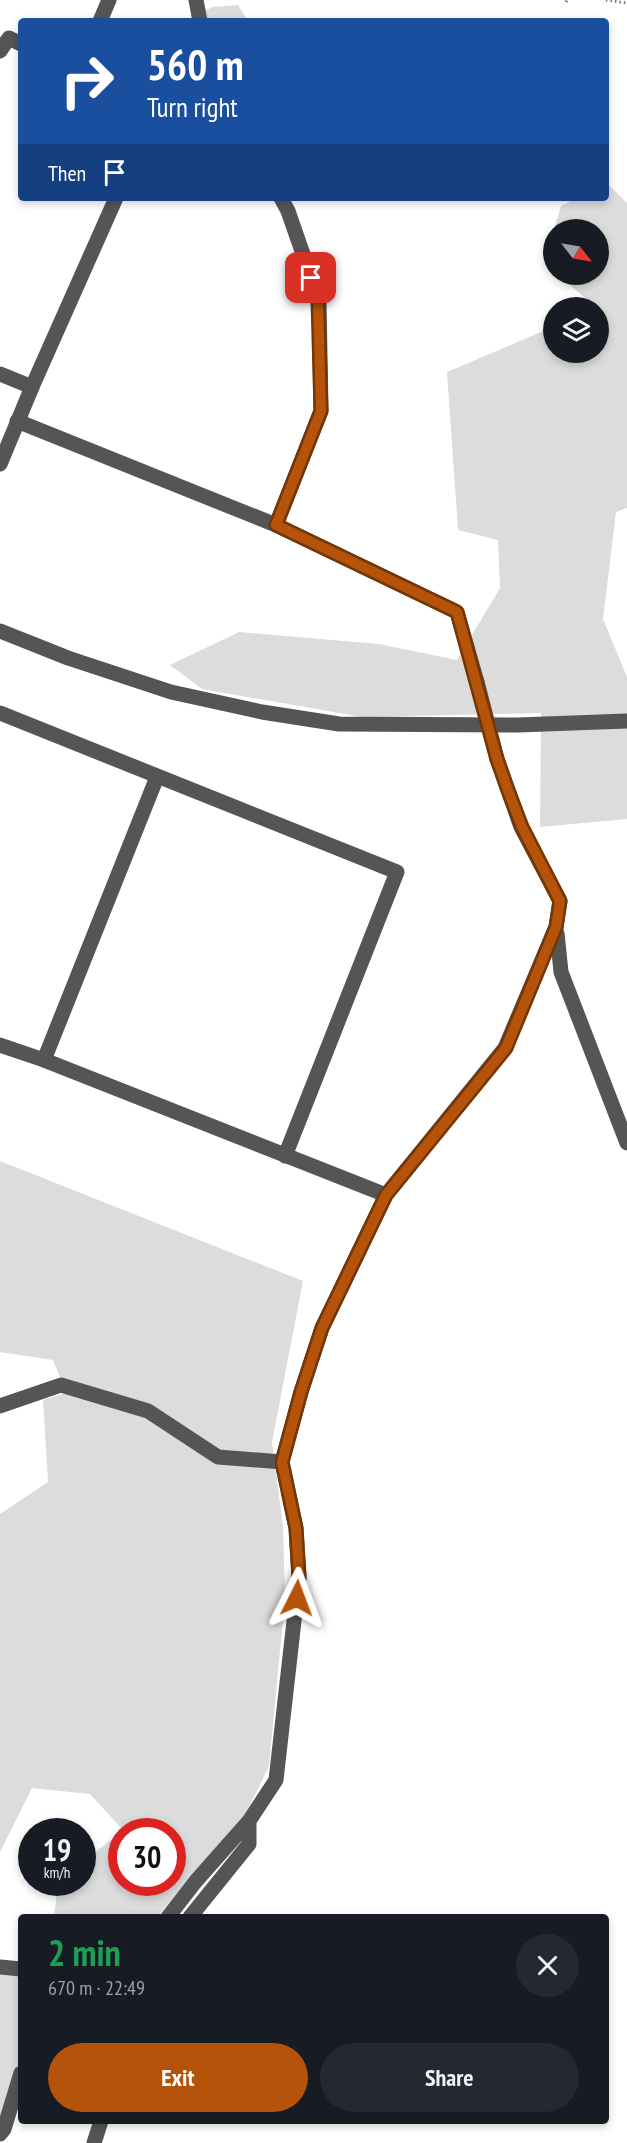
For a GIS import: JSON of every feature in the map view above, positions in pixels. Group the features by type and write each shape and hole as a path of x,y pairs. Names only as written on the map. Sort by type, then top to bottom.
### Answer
{"street":[{"path":"101,18 109,0"},
{"path":"196,0 199,18"},
{"path":"0,51 9,38 18,42"},
{"path":"0,464 115,201"},
{"path":"276,525 321,411 318,300 283,201"},
{"path":"0,374 32,387"},
{"path":"17,421 276,525 457,612 497,759 522,827 560,901 556,927 506,1048 386,1195 322,1328 301,1392 282,1462 296,1528 299,1577 276,1780 249,1821 170,1914"},
{"path":"0,631 68,658 171,692 262,712 339,724 518,725 627,721"},
{"path":"0,713 397,872 285,1156"},
{"path":"44,1060 158,777"},
{"path":"556,927 561,972 627,1143"},
{"path":"0,1045 44,1060 386,1195"},
{"path":"0,1406 61,1385 148,1411 219,1457 282,1462"},
{"path":"192,1914 249,1844 249,1821"},
{"path":"0,1967 18,1969"},
{"path":"0,2134 4,2129 18,2083"},
{"path":"94,2143 100,2124"}],"path":[{"path":"606,0 627,3"}],"shaded area":[{"path":"238,5 246,18 192,18 212,7"},
{"path":"609,185 627,203 627,508 616,512 603,619 627,677 627,819 540,827 541,713 362,717 202,689 170,665 239,632 379,644 457,660 500,588 498,540 458,530 447,372 543,331 543,363 609,363 609,297 584,297 570,285 609,285 609,219 557,219 561,206 571,201 609,201"},
{"path":"0,1161 303,1281 272,1442 283,1526 285,1598 269,1766 247,1811 186,1883 186,1818 112,1818 90,1794 32,1788 0,1852 0,1514 48,1482 43,1400 66,1393 53,1360 0,1352"},
{"path":"108,1842 108,1896 175,1896 160,1914 54,1914 56,1896 96,1896 96,1852"},
{"path":"0,1974 18,1975 18,2065 0,2119"}],"route":[{"path":"297,1598 299,1577 296,1528 282,1462 301,1392 322,1328 386,1195 506,1048 550,947 560,901 522,827 509,793 497,759 457,612 276,525 321,411 318,300 311,278"}]}
